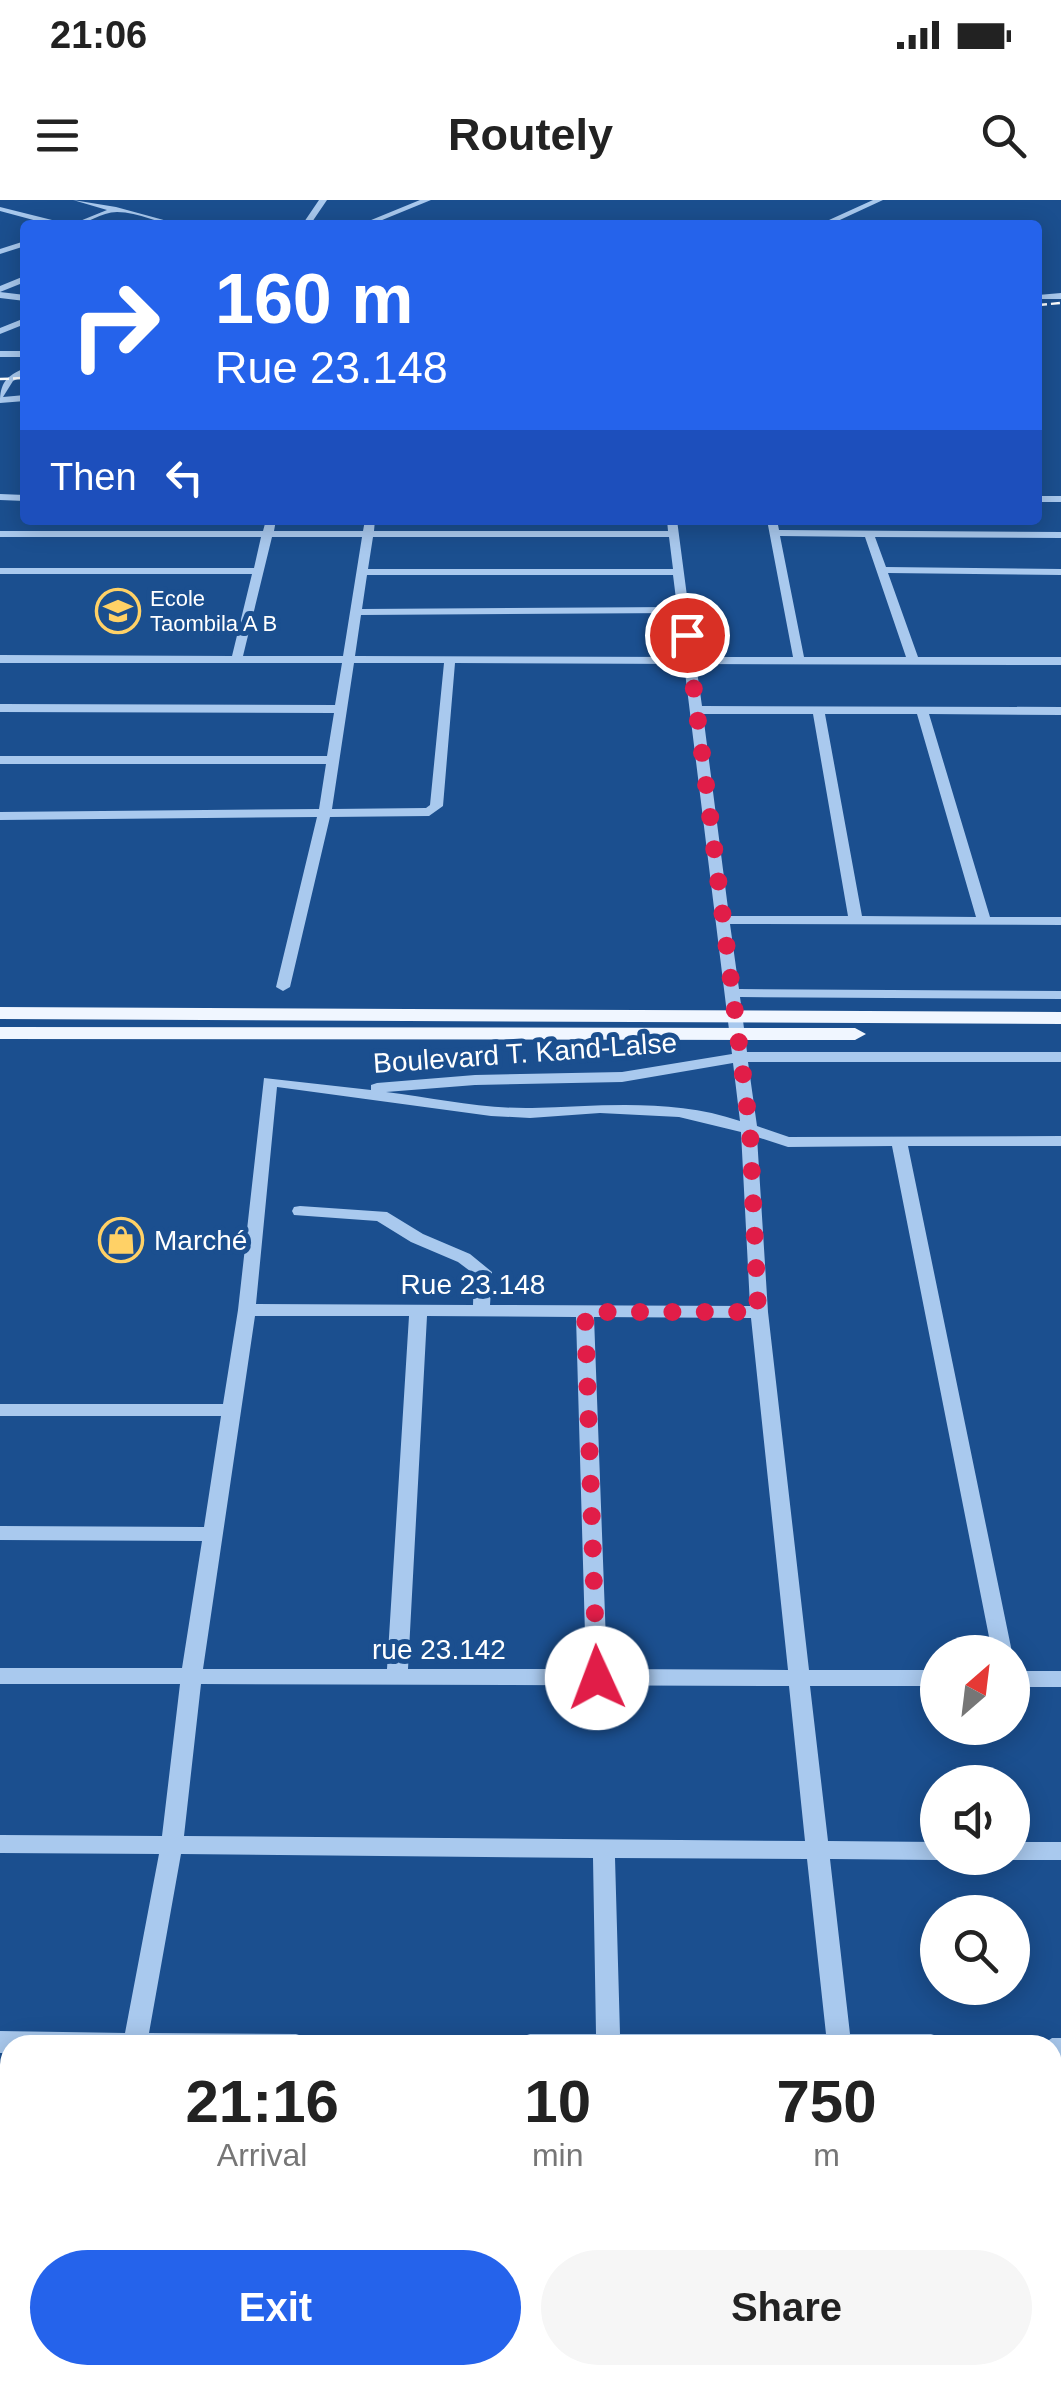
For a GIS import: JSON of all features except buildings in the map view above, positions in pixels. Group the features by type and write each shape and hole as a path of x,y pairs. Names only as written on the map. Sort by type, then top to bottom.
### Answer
{"main road":[{"path":"0,1013 738,1036 1061,1018"},
{"path":"0,1033 738,1036 1061,1032"}],"street":[{"path":"77,200 158,220"},
{"path":"86,220 124,205 122,200"},
{"path":"376,220 427,200"},
{"path":"833,220 879,200"},
{"path":"0,210 41,220"},
{"path":"0,397 10,378 20,373"},
{"path":"237,658 270,525"},
{"path":"799,660 774,526 869,534 1061,536"},
{"path":"283,987 324,816 369,527"},
{"path":"0,534 268,534 369,527 673,527 750,1130 758,1312 838,2035"},
{"path":"869,534 913,661"},
{"path":"0,570 258,571"},
{"path":"881,570 1061,572"},
{"path":"362,572 678,572"},
{"path":"356,612 684,610"},
{"path":"0,659 1061,661"},
{"path":"0,816 426,813 434,809 450,659"},
{"path":"0,708 340,709"},
{"path":"696,710 1061,710"},
{"path":"818,710 856,920"},
{"path":"922,710 984,921"},
{"path":"0,760 332,760"},
{"path":"724,920 1061,921"},
{"path":"733,993 1061,995"},
{"name":"Boulevard T. Kand-Lalse","path":"352,1090 475,1080 622,1077 738,1036 1061,1057"},
{"path":"136,2035 172,1844 192,1676 247,1310 270,1080 490,1110 625,1108 679,1112 788,1142 1061,1141"},
{"path":"899,1142 999,1635"},
{"path":"300,1211 382,1216 417,1238 464,1258 483,1272 480,1312"},
{"name":"Rue 23.148","path":"247,1310 758,1312"},
{"path":"396,1676 418,1311"},
{"path":"585,1312 597,1678"},
{"path":"0,1410 232,1410"},
{"path":"0,1533 212,1534"},
{"name":"rue 23.142","path":"0,1676 920,1678"},
{"path":"1030,1679 1061,1679"},
{"path":"0,1844 920,1850"},
{"path":"604,1850 608,2035"},
{"path":"1030,1851 1061,1852"}],"railway":[{"path":"1042,305 1061,303"},
{"path":"0,379 20,378"}],"place":[{"name":"Ecole Taombila A B","path":"118,611"},
{"name":"Marché","path":"121,1240"}],"route":[{"path":"597,1678 585,1312 758,1312 750,1130 687,635"}]}
